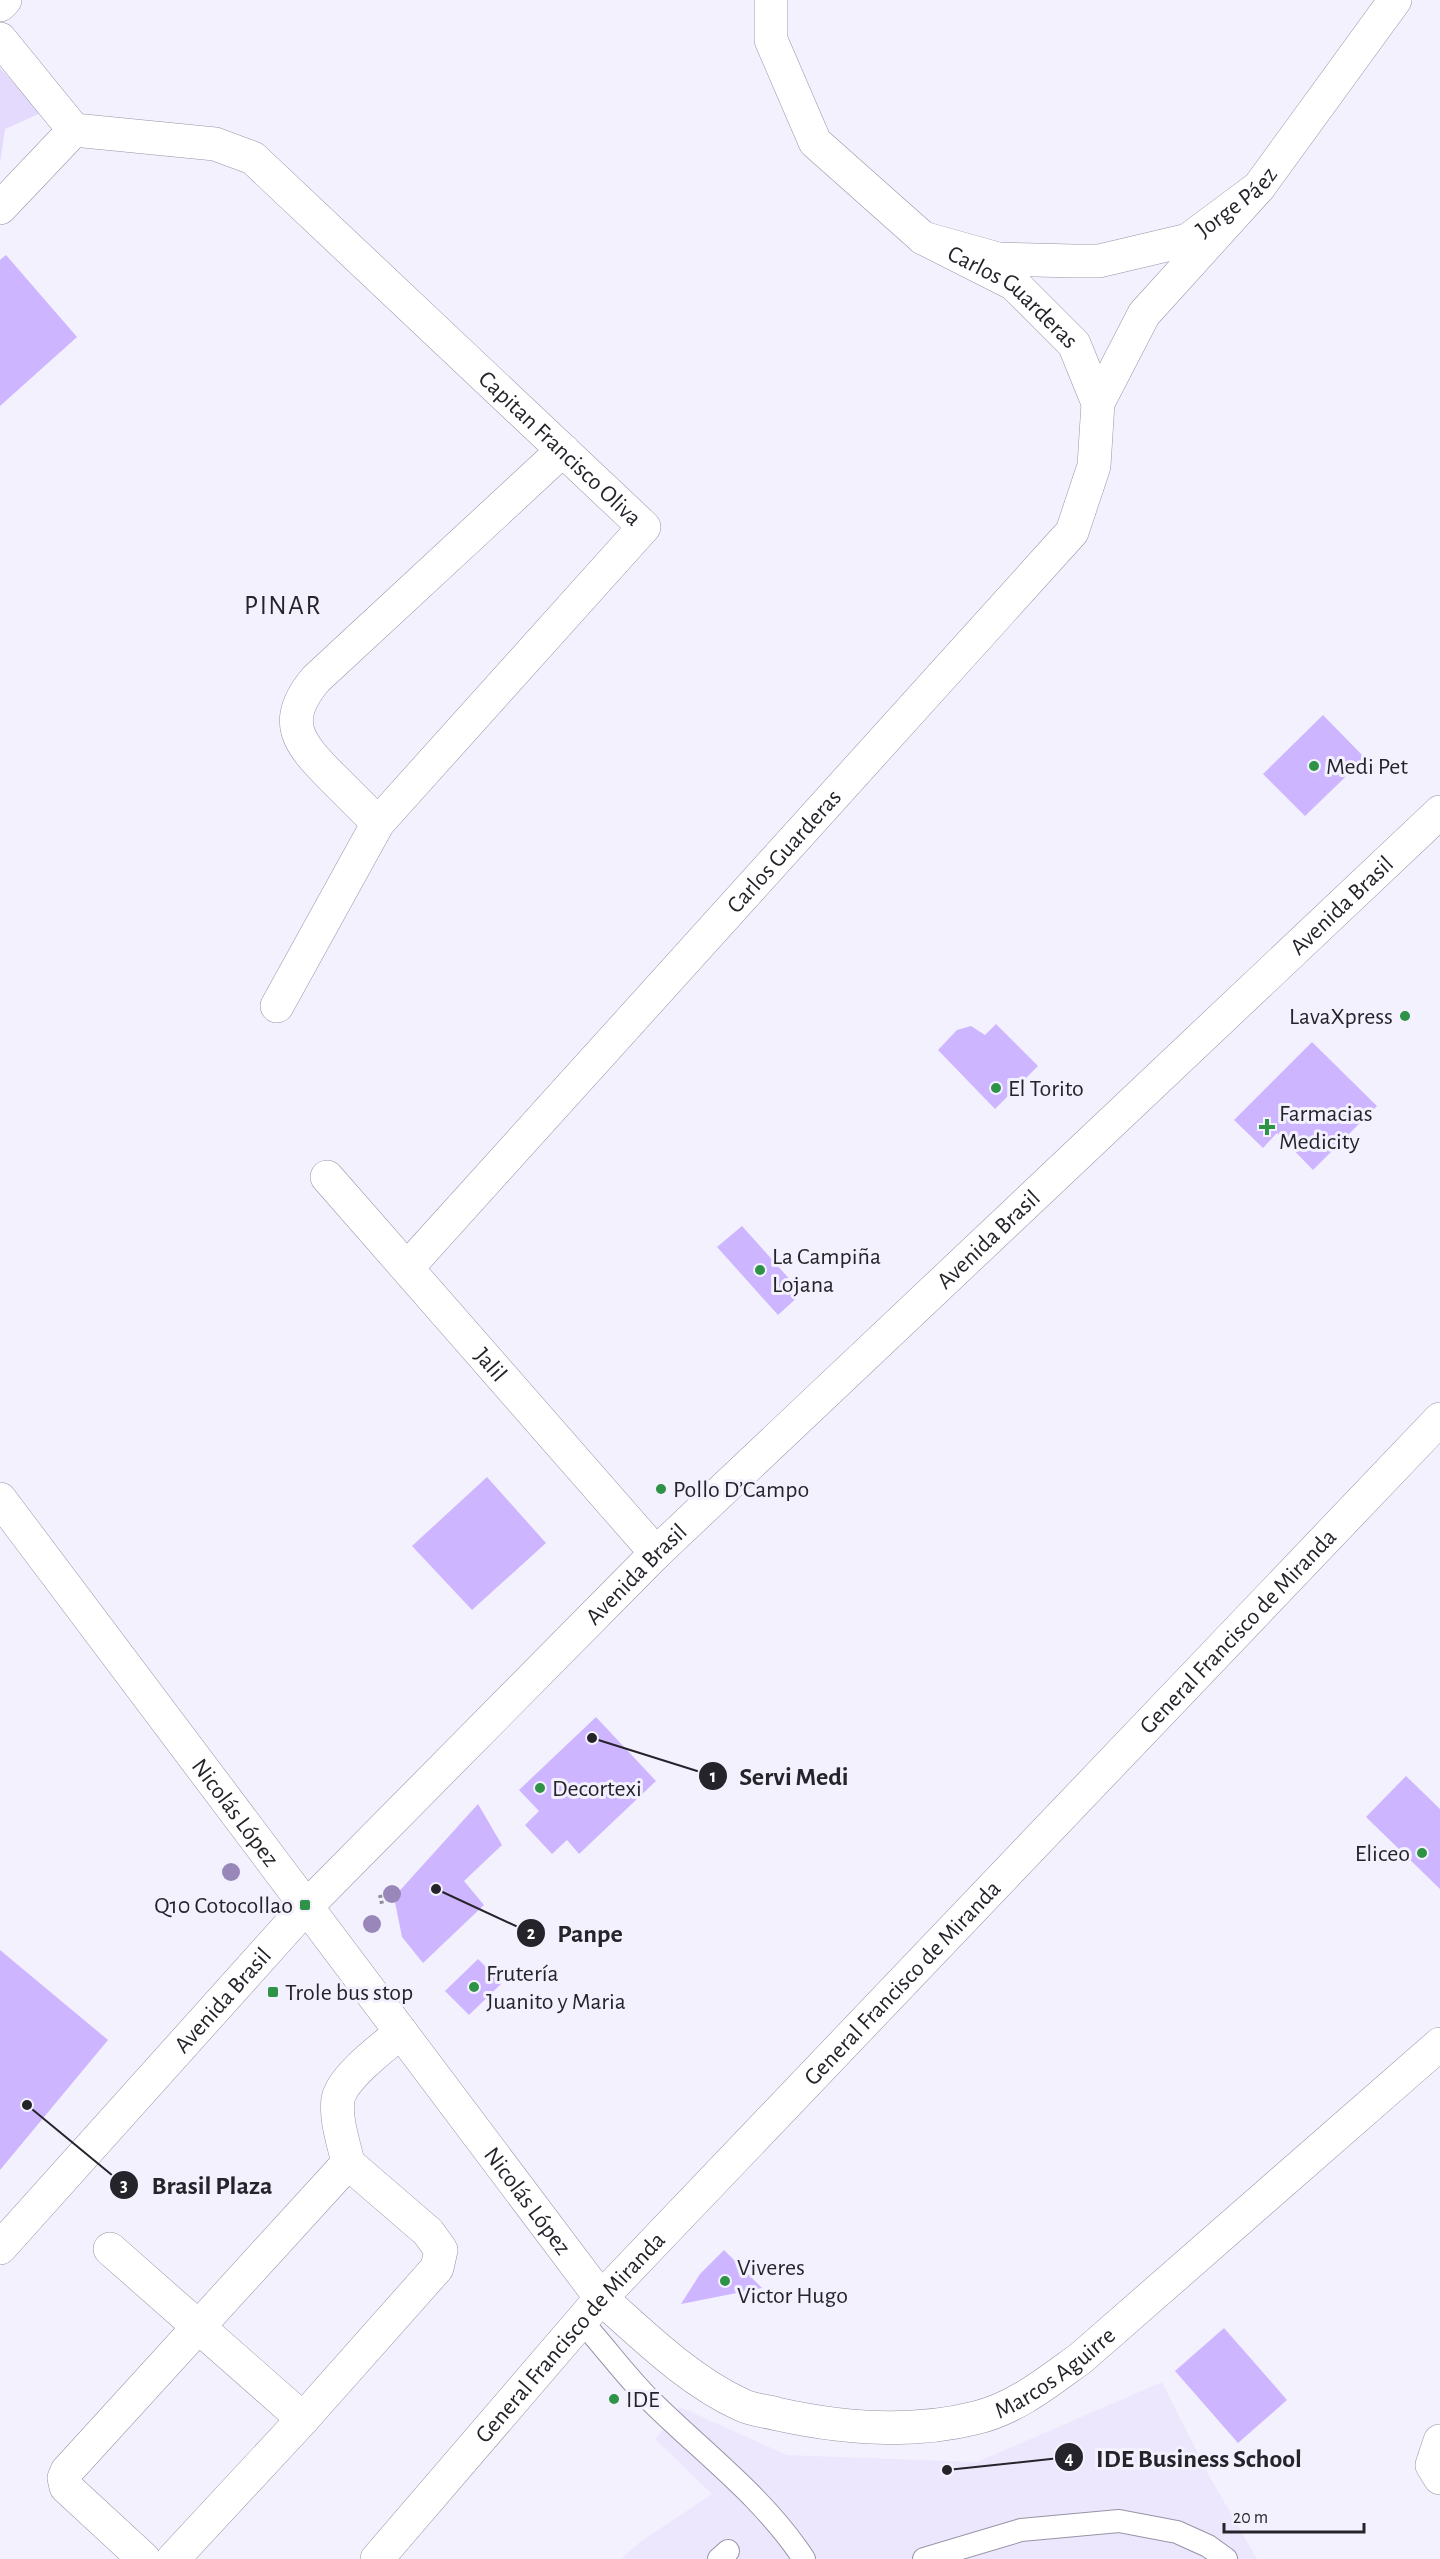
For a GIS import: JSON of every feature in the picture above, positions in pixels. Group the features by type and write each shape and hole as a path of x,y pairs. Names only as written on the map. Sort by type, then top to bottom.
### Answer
{"street":[{"path":"0,5 5,0"},
{"path":"771,0 771,40 815,142 923,238"},
{"name":"Jorge Páez","path":"923,238 998,260 1099,261 1188,240 1259,187 1395,0"},
{"path":"0,39 74,130 0,208"},
{"name":"Capitan Francisco Oliva","path":"74,130 215,144 253,158 644,527 378,823 278,1006"},
{"name":"Carlos Guarderas","path":"407,1268 1072,532 1094,466 1098,403 1144,314 1259,187"},
{"name":"Carlos Guarderas","path":"923,238 1014,284 1074,344 1098,403"},
{"path":"378,823 305,750 297,731 296,712 302,695 316,679 563,450"},
{"name":"Avenida Brasil","path":"0,2248 306,1906 656,1553 1440,812"},
{"name":"Jalil","path":"327,1177 656,1553"},
{"name":"General Francisco de Miranda","path":"377,2559 591,2309 1440,1419"},
{"name":"Nicolás López","path":"0,1499 401,2032 591,2309"},
{"path":"174,2559 303,2419 437,2268 441,2250 428,2232 348,2163 339,2120 338,2098 346,2084 364,2063 401,2032"},
{"name":"Marcos Aguirre","path":"591,2309 742,2406 819,2424 872,2427 927,2426 976,2418 1026,2397 1082,2358 1440,2044"},
{"path":"144,2559 66,2487 64,2478 67,2471 348,2163"},
{"path":"110,2249 198,2329 303,2419"},
{"path":"1440,2441 1432,2465 1440,2478"}],"lane":[{"path":"591,2309 652,2402 756,2498 788,2534 804,2559"},
{"path":"924,2559 1021,2530 1119,2520 1176,2532 1208,2546 1226,2559"}],"path":[{"path":"380,1895 382,1904"}],"shaded area":[{"path":"0,68 41,113 5,129 0,163"},
{"path":"1162,2382 1211,2479 1257,2559 621,2559 640,2542 712,2494 655,2439 680,2407 787,2455 977,2462"}],"building":[{"path":"6,255 77,337 0,406 0,260"},
{"name":"Medi Pet","path":"1323,715 1365,758 1305,816 1263,774"},
{"name":"El Torito","path":"996,1024 1038,1066 995,1109 938,1050 957,1030 971,1026 985,1035"},
{"path":"1312,1042 1377,1106 1313,1170 1277,1133 1263,1148 1234,1120"},
{"name":"La Campiña Lojana","path":"742,1226 802,1293 778,1315 717,1247"},
{"path":"487,1477 546,1543 472,1610 412,1546"},
{"path":"596,1717 656,1781 579,1854 567,1840 552,1854 525,1825 539,1811 519,1790"},
{"name":"Eliceo","path":"1406,1776 1440,1809 1440,1889 1366,1817"},
{"path":"478,1804 502,1845 464,1881 484,1905 423,1963 402,1937 394,1897"},
{"path":"0,1950 108,2040 0,2170"},
{"name":"Frutería Juanito y Maria","path":"478,1959 502,1983 469,2015 445,1991"},
{"name":"Viveres Victor Hugo","path":"724,2250 762,2288 681,2304 700,2274"},
{"path":"1224,2328 1287,2400 1238,2443 1175,2371"}],"place":[{"name":"Medi Pet","path":"1314,766"},
{"name":"LavaXpress","path":"1405,1016"},
{"name":"El Torito","path":"996,1088"},
{"name":"Farmacias Medicity","path":"1267,1127"},
{"name":"La Campiña Lojana","path":"760,1270"},
{"name":"Pollo D’Campo","path":"661,1489"},
{"name":"Servi Medi","path":"592,1738"},
{"name":"Decortexi","path":"540,1788"},
{"name":"Eliceo","path":"1422,1853"},
{"name":"Panpe","path":"436,1889"},
{"name":"Q10 Cotocollao","path":"305,1905"},
{"name":"Frutería Juanito y Maria","path":"474,1987"},
{"name":"Trole bus stop","path":"273,1992"},
{"name":"Brasil Plaza","path":"27,2105"},
{"name":"Viveres Victor Hugo","path":"725,2281"},
{"name":"IDE","path":"614,2399"},
{"name":"IDE Business School","path":"947,2470"}],"district":[{"name":"PINAR","path":"283,605"}]}
